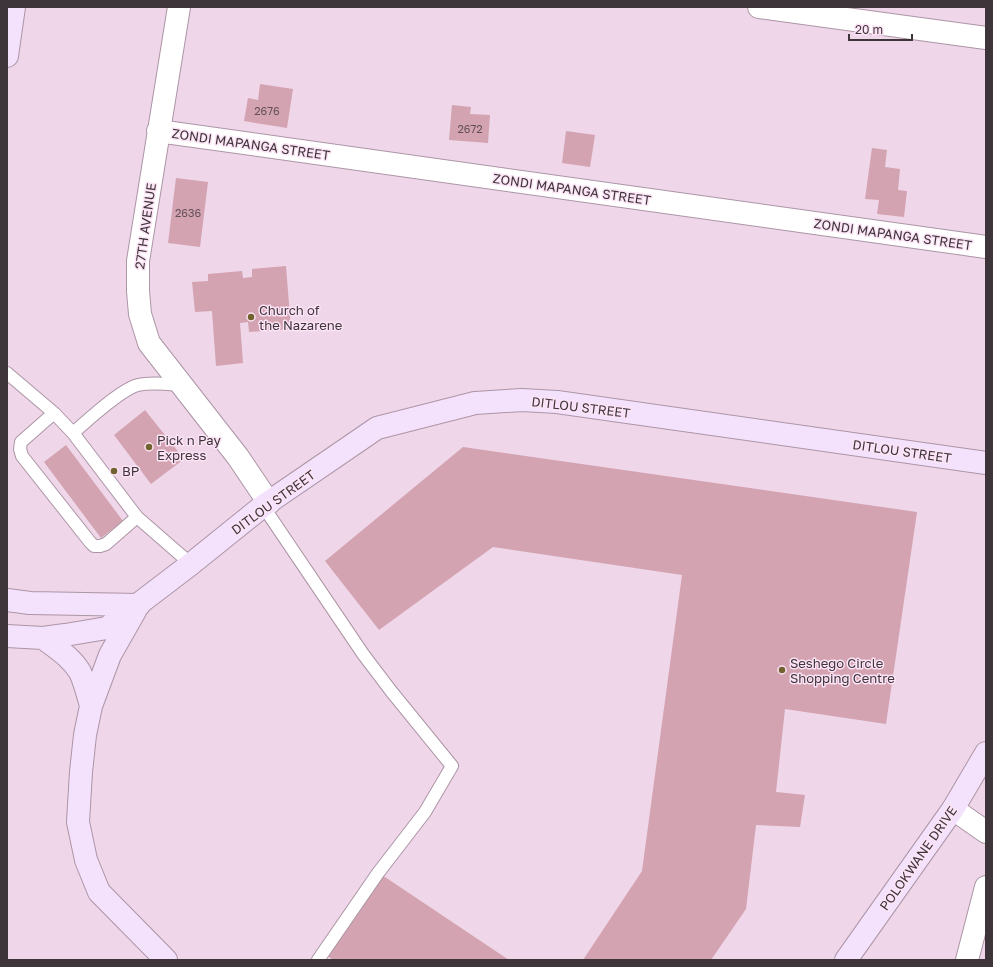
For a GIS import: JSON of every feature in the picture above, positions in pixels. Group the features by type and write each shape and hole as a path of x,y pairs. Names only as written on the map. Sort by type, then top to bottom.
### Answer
{"street":[{"path":"7,56 14,7"},
{"name":"27TH AVENUE","path":"179,7 138,261 140,314 149,343 238,457 266,504"},
{"path":"759,7 986,38"},
{"name":"ZONDI MAPANGA STREET","path":"158,132 986,248"},
{"name":"DITLOU STREET","path":"7,636 43,638 107,628 266,504 377,428 475,402 522,400 557,402 986,463"},
{"path":"7,600 30,603 139,604 110,655 91,706 85,735 78,822 86,860 100,892 166,960"},
{"path":"43,638 66,655 79,672 85,685 91,706"},
{"name":"POLOKWANE DRIVE","path":"846,960 953,809 986,753"},
{"path":"953,809 986,832"},
{"path":"967,960 986,886"}],"lane":[{"path":"7,374 54,413 73,433 137,517 191,564"},
{"path":"73,433 124,391 137,385 181,385"},
{"path":"54,413 21,442 20,449 22,456 90,542 94,546 106,544 137,517"},
{"path":"266,504 363,654 452,766 425,812 378,872 318,960"}],"building":[{"path":"260,84 293,89 287,128 244,121 248,98 258,100"},
{"path":"452,105 471,107 470,114 490,115 488,143 449,140"},
{"path":"566,131 595,135 590,167 562,163"},
{"path":"872,148 887,150 885,167 900,169 898,190 907,191 904,217 877,214 879,200 865,199"},
{"path":"176,178 208,182 200,247 168,243"},
{"name":"Church of the Nazarene","path":"286,266 291,329 249,332 248,322 240,323 243,363 216,366 212,311 195,312 192,282 208,281 208,274 242,271 243,278 252,277 252,269"},
{"name":"Pick n Pay Express","path":"145,410 184,459 151,484 114,435"},
{"path":"66,445 123,521 101,538 44,462"},
{"name":"Seshego Circle Shopping Centre","path":"463,447 917,512 886,724 785,709 776,792 805,795 800,827 756,825 746,909 711,960 583,960 642,871 682,575 493,547 379,630 325,561"},
{"path":"379,873 509,960 333,960 325,954"}],"place":[{"name":"Church of the Nazarene","path":"251,317"},
{"name":"Pick n Pay Express","path":"149,447"},
{"name":"BP","path":"114,471"},
{"name":"Seshego Circle Shopping Centre","path":"782,670"}]}
